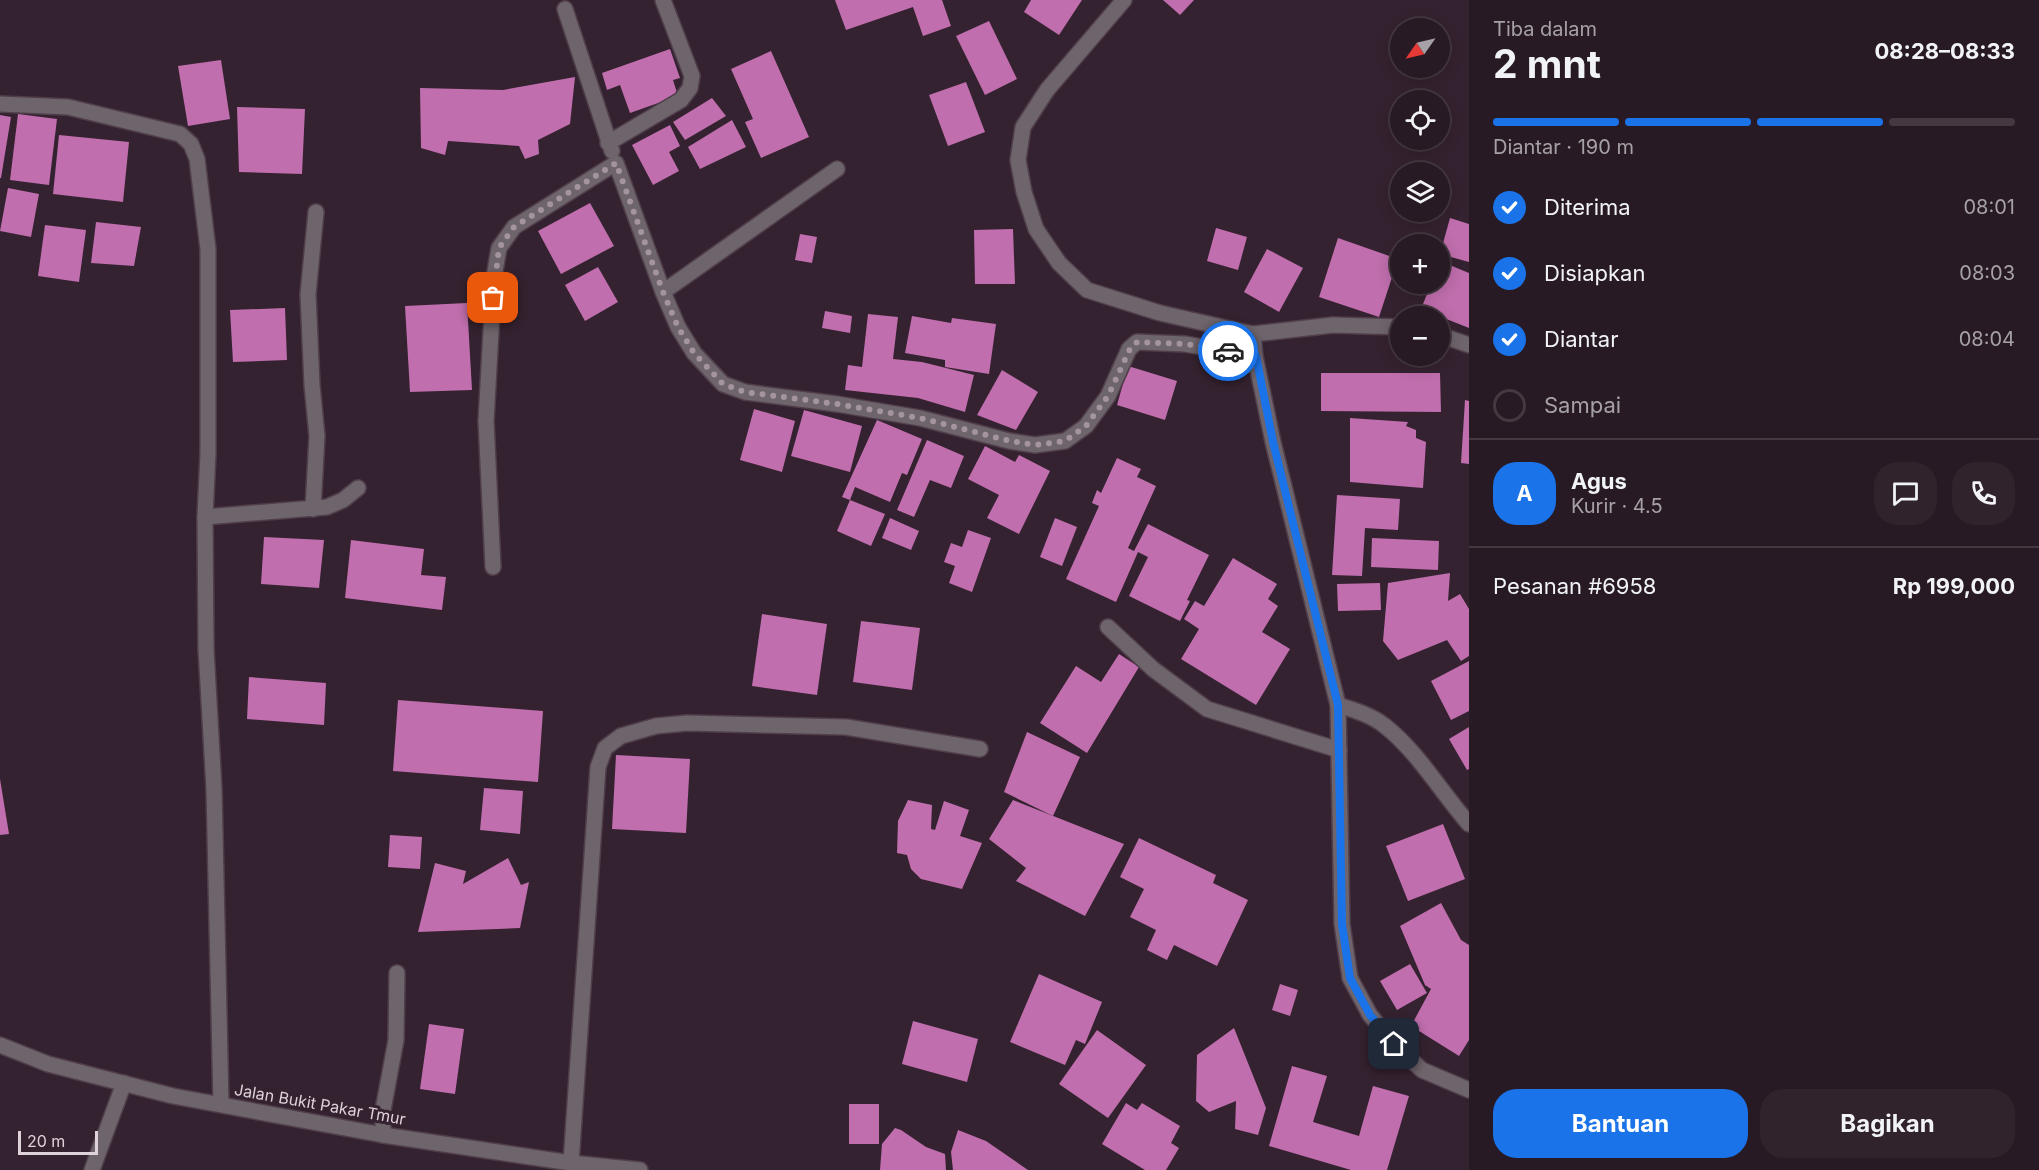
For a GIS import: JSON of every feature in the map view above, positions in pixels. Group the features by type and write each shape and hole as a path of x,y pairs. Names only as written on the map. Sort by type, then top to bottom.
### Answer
{"street":[{"path":"608,143 681,100 690,88 692,76 663,0"},
{"path":"1124,0 1047,90 1023,127 1018,160 1024,192 1036,229 1059,262 1087,290 1160,313 1253,334 1333,325 1390,327"},
{"path":"565,9 608,143 663,292 678,327 694,353 723,384 745,392 920,418 1010,441 1035,445 1065,441 1086,426 1108,396 1130,349 1137,342 1185,344 1256,356"},
{"path":"0,104 68,107 180,134 191,144 197,159 208,249 206,649 214,789 221,1104"},
{"path":"493,567 486,421 494,277 499,248 514,227 616,163"},
{"path":"663,292 837,170"},
{"path":"313,509 318,436 312,385 308,294 316,212"},
{"path":"1253,334 1273,442 1338,705 1342,924 1350,978 1370,1015 1394,1044 1422,1070 1469,1090"},
{"path":"1450,338 1469,345"},
{"path":"205,517 327,507 343,500 358,488"},
{"path":"1108,627 1159,674 1207,709 1339,750"},
{"path":"1338,705 1362,713 1384,725 1404,744 1469,824"},
{"path":"571,1163 598,767 604,748 621,736 656,726 687,723 846,727 980,748"},
{"path":"382,1135 383,1110 396,1040 397,972"},
{"name":"Jalan Bukit Pakar Tmur","path":"0,1045 48,1064 173,1096 382,1135 571,1163 640,1170"},
{"path":"92,1170 124,1083"}],"building":[{"path":"835,0 942,0 951,26 923,36 913,7 846,30"},
{"path":"1031,0 1082,0 1059,35 1024,12"},
{"path":"1163,0 1194,0 1180,15"},
{"path":"989,21 1017,79 985,95 956,36"},
{"path":"670,49 680,78 673,80 678,96 630,113 620,85 607,90 602,73"},
{"path":"771,51 809,137 761,158 745,122 753,119 731,69"},
{"path":"221,60 230,119 188,126 178,66"},
{"path":"575,77 570,124 538,140 539,154 525,159 519,146 448,141 445,155 421,148 420,88 503,90"},
{"path":"966,82 985,132 948,146 929,95"},
{"path":"712,98 726,116 685,140 673,122"},
{"path":"237,107 305,109 302,174 239,172"},
{"path":"18,114 57,119 49,185 10,180"},
{"path":"0,115 11,117 1,178 0,178"},
{"path":"732,120 746,147 700,169 688,147"},
{"path":"670,125 680,146 669,152 679,171 653,185 632,145"},
{"path":"59,135 129,142 123,202 53,194"},
{"path":"8,188 39,194 31,237 0,231"},
{"path":"590,203 614,246 561,274 538,231"},
{"path":"1450,218 1469,224 1469,262 1450,257 1450,234 1446,234"},
{"path":"96,222 141,227 134,266 91,263"},
{"path":"45,225 86,230 79,282 38,276"},
{"path":"1216,228 1247,237 1238,270 1207,261"},
{"path":"1013,229 1015,284 975,284 974,230"},
{"path":"800,234 817,237 812,263 795,260"},
{"path":"1338,238 1390,256 1390,283 1379,317 1319,297"},
{"path":"1267,249 1303,268 1279,312 1244,292"},
{"path":"1450,265 1469,273 1469,328 1450,320 1450,306 1422,306 1427,294 1450,294"},
{"path":"598,267 618,302 585,321 565,285"},
{"path":"467,303 472,390 410,392 405,306"},
{"path":"285,308 287,360 233,362 230,310"},
{"path":"825,311 852,316 850,333 822,328"},
{"path":"868,314 898,317 893,359 922,362 974,375 965,412 918,398 845,390 848,365 862,367"},
{"path":"912,316 951,323 952,318 996,324 989,374 945,367 945,360 905,353"},
{"path":"1128,366 1177,381 1165,420 1117,405"},
{"path":"1002,370 1038,392 1016,430 977,415"},
{"path":"1321,373 1440,373 1441,412 1321,411"},
{"path":"1465,400 1469,401 1469,464 1461,463"},
{"path":"754,409 795,421 782,472 740,460"},
{"path":"804,410 862,426 850,472 791,456"},
{"path":"1350,418 1408,422 1406,426 1416,430 1416,438 1426,442 1423,488 1350,482"},
{"path":"877,420 922,439 907,475 902,473 890,502 855,487 850,500 842,497"},
{"path":"927,440 964,456 951,488 930,480 914,517 897,510"},
{"path":"985,446 1015,462 1019,455 1050,471 1019,534 987,518 999,495 968,479"},
{"path":"1117,458 1141,469 1137,477 1156,486 1128,548 1134,551 1148,524 1209,555 1187,600 1190,601 1180,621 1129,596 1148,557 1138,552 1116,602 1066,579 1099,506 1092,503 1097,490 1101,493"},
{"path":"1337,495 1400,499 1398,530 1365,528 1362,576 1332,575"},
{"path":"850,500 885,514 871,546 837,531"},
{"path":"890,518 919,531 911,550 882,538"},
{"path":"1055,518 1077,527 1062,566 1040,557"},
{"path":"968,530 991,538 972,592 949,583 955,566 944,562 951,543 962,547"},
{"path":"264,537 324,540 319,588 261,584"},
{"path":"1372,538 1439,541 1438,570 1371,567"},
{"path":"351,540 424,549 421,575 446,577 442,610 345,598"},
{"path":"1233,558 1277,584 1268,599 1278,606 1262,632 1290,649 1256,705 1181,659 1199,629 1184,619 1195,601 1204,606"},
{"path":"1450,573 1448,601 1460,594 1469,609 1469,656 1461,661 1447,640 1398,660 1383,641 1388,583"},
{"path":"1380,583 1381,610 1338,611 1337,584"},
{"path":"762,614 827,624 817,695 752,686"},
{"path":"861,621 920,628 912,690 853,682"},
{"path":"1119,654 1139,667 1087,753 1040,723 1076,666 1101,682"},
{"path":"1469,661 1469,711 1451,720 1431,681"},
{"path":"249,677 326,683 324,725 247,719"},
{"path":"398,700 543,711 538,782 393,771"},
{"path":"1469,727 1469,769 1467,770 1449,739"},
{"path":"1027,732 1080,757 1053,816 1004,792"},
{"path":"616,755 690,759 686,833 612,829"},
{"path":"0,779 9,834 0,835"},
{"path":"484,788 523,791 520,834 480,830"},
{"path":"908,800 932,805 931,829 935,830 944,801 969,810 960,836 982,843 962,889 921,879 911,869 907,855 897,853 898,821"},
{"path":"1013,800 1124,844 1085,916 1016,881 1026,868 989,839"},
{"path":"1443,824 1465,879 1408,901 1386,846"},
{"path":"390,835 422,837 420,869 388,867"},
{"path":"1139,838 1216,875 1213,883 1248,900 1217,966 1174,945 1167,960 1147,950 1156,930 1130,917 1144,889 1120,877"},
{"path":"508,858 521,885 529,882 520,928 418,932 435,863 466,871 463,884"},
{"path":"1441,903 1461,940 1469,945 1469,1040 1459,1056 1411,1026 1431,989 1425,985 1400,926"},
{"path":"1410,964 1427,993 1397,1010 1380,981"},
{"path":"1039,974 1102,1002 1085,1044 1076,1040 1065,1065 1010,1042"},
{"path":"1280,984 1298,990 1290,1016 1272,1010"},
{"path":"913,1021 978,1039 967,1082 902,1064"},
{"path":"429,1024 464,1029 455,1094 420,1089"},
{"path":"1234,1028 1266,1108 1258,1135 1235,1129 1236,1101 1209,1112 1196,1101 1197,1055"},
{"path":"1097,1030 1146,1065 1108,1118 1059,1084"},
{"path":"1292,1066 1327,1076 1313,1122 1359,1136 1373,1086 1409,1096 1387,1170 1351,1170 1269,1146"},
{"path":"1126,1103 1137,1110 1142,1103 1180,1126 1171,1143 1179,1148 1166,1170 1145,1170 1102,1144"},
{"path":"849,1104 879,1104 879,1144 849,1144"},
{"path":"895,1128 926,1147 945,1154 946,1170 880,1170 882,1144"},
{"path":"958,1130 986,1141 1028,1170 953,1170 951,1152"}],"way so far":[{"path":"493,298 499,248 514,227 616,163 678,327 694,353 723,384 745,392 920,418 1010,441 1035,445 1065,441 1086,426 1108,396 1130,349 1137,342 1185,344 1228,351"}],"route":[{"path":"1228,351 1256,356 1273,442 1338,705 1342,924 1350,978 1370,1015 1394,1044"}]}
